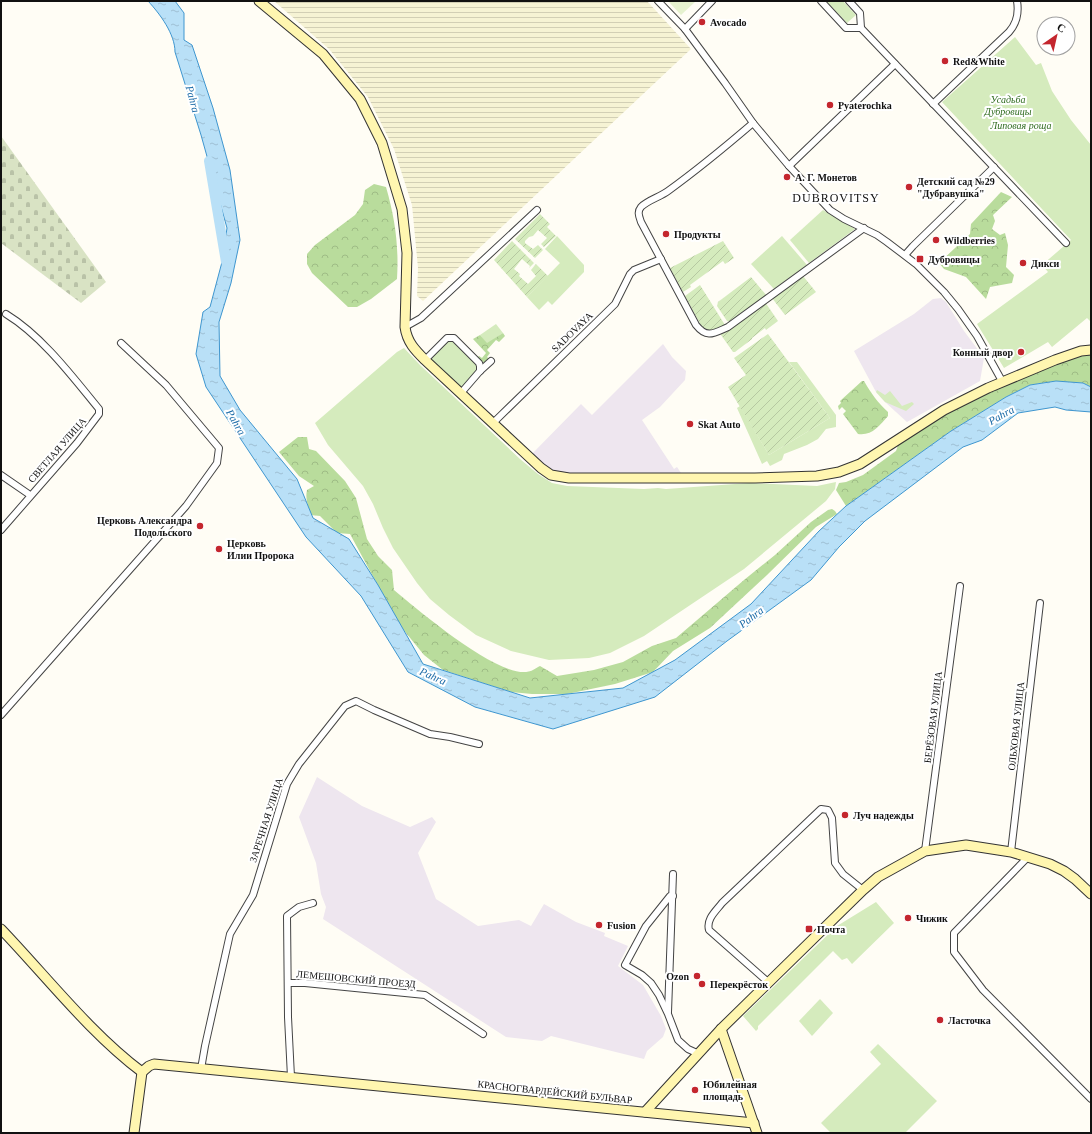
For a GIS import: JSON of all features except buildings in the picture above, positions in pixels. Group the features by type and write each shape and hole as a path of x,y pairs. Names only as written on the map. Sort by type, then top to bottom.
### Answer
{"street":[{"path":"259,1 323,54 360,99 382,143 402,209 407,253 405,327 409,342 425,360 541,468 551,475 558,477 676,479 817,476 839,472 860,464 944,410 1002,381 1055,360 1081,351 1091,350"},
{"path":"658,1 685,29 753,123 789,166 830,210 882,239 905,255 933,280 958,309 980,341 1002,381"},
{"path":"685,29 712,1"},
{"path":"821,1 846,28 861,28"},
{"path":"849,1 860,14 861,28 1066,243"},
{"path":"933,104 1009,32 1017,18 1018,8 1016,1"},
{"path":"789,166 896,64"},
{"path":"753,123 704,164 661,196 645,204 640,208 638,215 701,331 706,334 710,334 728,327 864,228"},
{"path":"905,255 994,167"},
{"path":"405,327 421,318 537,210"},
{"name":"SADOVAYA","path":"493,423 615,304 630,274 634,270 661,259"},
{"name":"СВЕТЛАЯ УЛИЦА","path":"1,530 77,443 99,414 99,409 58,360 20,322 6,314"},
{"path":"425,360 447,338 454,338 479,363 480,371"},
{"path":"1,715 186,506 217,463 219,448 166,385 121,343"},
{"path":"461,393 491,361"},
{"path":"1,475 30,495"},
{"name":"БЕРЁЗОВАЯ УЛИЦА","path":"925,851 960,586"},
{"name":"ОЛЬХОВАЯ УЛИЦА","path":"1012,852 1040,603"},
{"name":"ЗАРЕЧНАЯ УЛИЦА","path":"201,1069 204,1046 230,934 253,895 287,784 299,764 345,706 356,701 430,734 479,744"},
{"path":"768,982 709,930 709,921 722,903 821,809 828,810 832,818 835,863 843,874 863,890"},
{"name":"КРАСНОГВАРДЕЙСКИЙ БУЛЬВАР","path":"142,1072 154,1064 645,1112 768,982 863,890 878,877 925,851 966,845 1012,852 1050,864 1064,871 1091,894"},
{"path":"1028,857 954,933 954,952 982,990 1091,1099"},
{"path":"668,1014 673,874"},
{"path":"672,896 670,896 646,926 625,965 642,975 651,983 659,995 678,1040 688,1049 699,1054"},
{"name":"ЛЕМЕШОВСКИЙ ПРОЕЗД","path":"291,1077 288,1017 287,916 300,907 312,903"},
{"path":"1,928 94,1029 123,1057 142,1072 134,1133"},
{"name":"ЛЕМЕШОВСКИЙ ПРОЕЗД","path":"288,983 305,983 424,995 483,1034"},
{"path":"721,1030 757,1133"},
{"path":"645,1112 754,1122"}],"shaded area":[{"path":"274,1 647,1 691,49 423,301 417,296 418,268 412,205 394,149 368,97 329,49"},
{"path":"941,298 946,302 964,331 984,358 980,381 907,422 876,392 854,351 914,314 933,299"},
{"path":"663,344 672,357 686,371 685,380 660,407 642,420 674,469 677,467 681,473 677,476 558,477 529,457 581,404 592,415"},
{"path":"317,777 362,806 410,827 432,817 436,822 418,853 436,899 478,926 519,920 531,926 544,904 576,922 605,933 604,936 628,946 618,966 643,985 661,1016 666,1029 663,1037 647,1051 644,1059 551,1036 542,1041 506,1037 323,919 326,907 321,894 316,863 299,817"}],"green space":[{"path":"668,1 696,1 681,15"},
{"path":"826,1 843,1 856,15 847,23"},
{"name":"Усадьба Дубровицы","path":"1015,37 1036,65 1041,63 1052,91 1071,120 1091,145 1091,322 1087,318 1052,347 1048,342 1004,368 977,324 1048,272 1042,265 1071,240 942,102"},
{"path":"1,136 106,282 81,303 1,243"},
{"path":"374,184 386,187 389,198 397,244 397,279 371,299 357,307 348,307 312,273 307,264 307,254 315,245 355,215 363,204 365,190"},
{"path":"1001,192 1012,197 993,215 995,221 992,229 1000,235 1005,233 1008,245 1006,267 1014,275 1012,283 990,287 986,299 966,277 944,269 939,263 970,234 971,224"},
{"path":"823,210 855,229 809,263 790,240"},
{"path":"540,214 550,224 547,227 556,236 544,247 541,244 547,238 538,230 533,236 529,237 525,241 525,243 533,249 538,245 543,250 535,258 515,239"},
{"path":"557,236 584,265 584,272 552,305 548,301 539,310 527,297 560,263 545,249"},
{"path":"782,236 807,265 774,289 751,264"},
{"path":"512,241 534,263 529,268 530,266 522,259 514,269 520,274 519,276 528,284 536,276 531,270 536,264 548,276 527,297 494,260"},
{"path":"723,241 734,258 725,264 723,261 690,285 691,287 683,292 670,268"},
{"path":"803,276 816,292 785,315 772,298"},
{"path":"751,277 767,296 731,322 727,321 717,306 718,302"},
{"path":"700,285 725,325 710,331 703,329 685,296"},
{"path":"765,302 778,321 766,330 765,328 733,352 721,335 722,332"},
{"path":"496,324 503,333 487,344 480,335"},
{"path":"503,333 505,336 499,342 496,340 487,350 490,353 487,357 489,359 485,364 478,357 479,356 482,358 486,353 473,339 480,335 487,343"},
{"path":"768,334 830,418 769,455 728,387 746,375 734,358"},
{"path":"450,337 480,366 464,386 461,387 433,362 431,358"},
{"path":"404,348 420,365 520,459 552,483 567,486 666,489 749,483 817,486 836,482 835,489 826,501 744,569 644,636 610,653 589,658 549,660 511,651 476,635 430,599 393,548 363,486 328,445 315,423 397,352"},
{"path":"1091,352 1091,387 1083,383 1056,381 1030,385 1006,397 951,431 846,506 836,490 839,483 846,482 863,475 896,451 900,439 988,388"},
{"path":"789,362 797,362 836,415 836,427 826,429 818,439 784,454 782,460 770,466 767,461 762,464 737,408 740,406 769,455 830,418"},
{"path":"862,381 864,381 875,398 888,412 888,416 871,432 858,434 843,414 846,411 842,407 839,410 838,406 841,403 840,401"},
{"path":"877,390 885,395 890,391 902,406 912,402 914,404 906,411 885,402 876,392"},
{"path":"298,437 307,437 309,449 316,451 345,481 356,498 367,539 378,556 392,570 394,590 439,626 477,653 512,670 526,672 532,671 540,666 557,676 594,670 623,662 652,646 676,638 775,555 811,522 828,510 832,509 837,514 816,527 710,628 673,651 653,672 615,684 567,694 532,694 511,692 443,670 424,655 402,628 350,534 337,533 320,516 311,515 306,493 307,490 314,486 299,476 279,452"},
{"path":"876,902 894,923 852,964 847,958 842,960 833,951 758,1026 756,1031 743,1016 837,926"},
{"path":"820,999 833,1013 812,1036 799,1021"},
{"path":"878,1044 937,1101 905,1133 831,1133 821,1123 881,1064 870,1052"}],"water":[{"path":"148,1 175,1 184,13 184,40 192,45 213,108 230,170 240,240 231,283 219,322 220,376 240,410 297,479 313,518 349,539 378,585 423,664 530,698 623,688 675,660 751,604 819,531 846,506 951,431 1006,397 1030,385 1056,381 1083,383 1091,387 1091,412 1066,410 1055,407 1018,413 982,440 963,447 865,521 839,547 811,580 727,641 655,697 553,729 475,707 408,672 361,596 306,537 206,387 196,354 203,312 210,307 222,262 227,228 170,31 162,18"}],"waterway":[{"name":"Pahra","path":"209,161 226,262"}],"place":[{"name":"Avocado","path":"702,22"},
{"name":"Red&White","path":"945,61"},
{"name":"Pyaterochka","path":"830,105"},
{"name":"А. Г. Монетов","path":"787,177"},
{"name":"Детский сад №29 \"Дубравушка\"","path":"909,187"},
{"name":"Продукты","path":"666,234"},
{"name":"Wildberries","path":"936,240"},
{"name":"Дубровицы","path":"920,259"},
{"name":"Дикси","path":"1023,263"},
{"name":"Конный двор","path":"1021,352"},
{"name":"Skat Auto","path":"690,424"},
{"name":"Церковь Александра Подольского","path":"200,526"},
{"name":"Церковь Илии Пророка","path":"219,549"},
{"name":"Луч надежды","path":"845,815"},
{"name":"Чижик","path":"908,918"},
{"name":"Fusion","path":"599,925"},
{"name":"Почта","path":"809,929"},
{"name":"Ozon","path":"697,976"},
{"name":"Перекрёсток","path":"702,984"},
{"name":"Ласточка","path":"940,1020"},
{"name":"Юбилейная площадь","path":"695,1090"}],"district":[{"name":"DUBROVITSY","path":"836,198"}],"park label":[{"name":"Липовая роща","path":"1021,125"}]}
